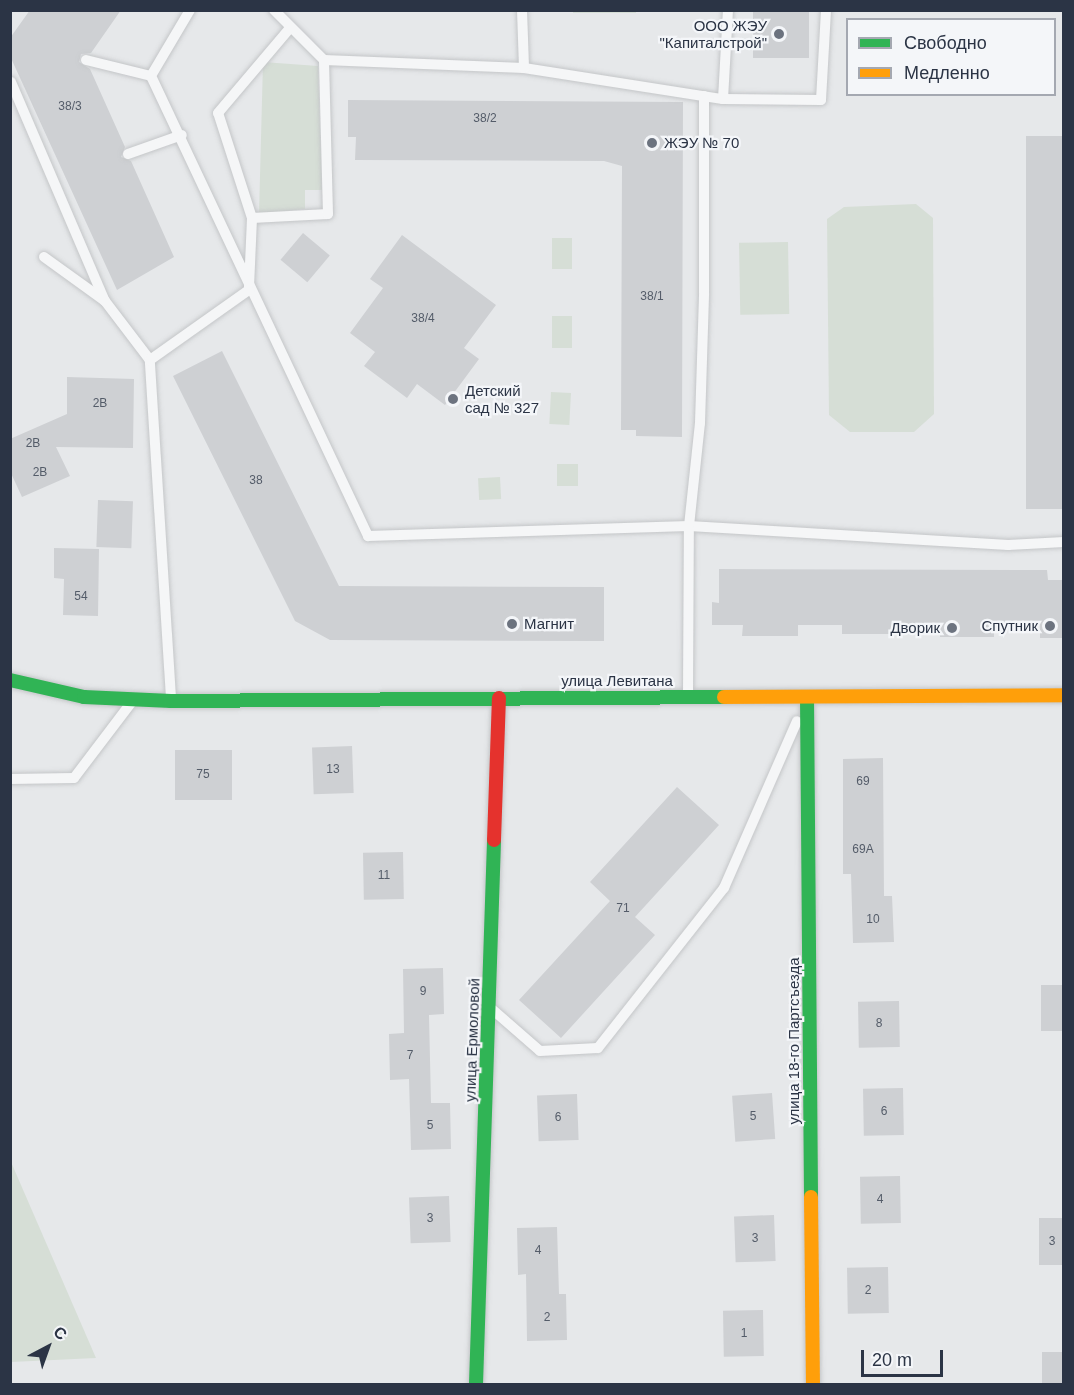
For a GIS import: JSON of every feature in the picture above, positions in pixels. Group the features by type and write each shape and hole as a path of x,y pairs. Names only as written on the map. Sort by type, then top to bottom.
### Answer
{"street":[{"name":"улица Левитана","path":"10,680 84,697 171,701 1064,694"},
{"name":"улица 18-го Партсъезда","path":"807,697 813,1384"},
{"name":"улица Ермоловой","path":"476,1384 490,1008 498,698"}],"lane":[{"path":"151,76 190,10"},
{"path":"274,10 324,60 524,68 723,99 821,100 826,10"},
{"path":"522,10 524,68"},
{"path":"723,99 728,10"},
{"path":"249,290 252,218 218,113 290,28"},
{"path":"86,60 151,76 182,135 249,290 368,536 689,526 1008,545 1064,542"},
{"path":"252,218 328,214 324,60"},
{"path":"10,82 105,301 150,360 171,701"},
{"path":"688,698 689,526 700,423 704,96"},
{"path":"128,154 182,135"},
{"path":"44,257 105,301"},
{"path":"150,360 249,290"},
{"path":"490,1008 540,1051 598,1048 724,888 807,697"},
{"path":"10,779 74,778 133,699"}],"shaded area":[{"path":"573,10 636,10 636,13 573,13"},
{"path":"263,62 318,66 322,190 305,190 305,209 259,214"},
{"path":"916,204 933,218 934,414 914,432 850,432 829,415 827,219 844,207"},
{"path":"552,238 572,238 572,269 552,269"},
{"path":"788,242 789,314 740,315 739,243"},
{"path":"552,316 572,316 572,348 552,348"},
{"path":"551,392 571,393 569,425 549,424"},
{"path":"557,464 578,464 578,486 557,486"},
{"path":"500,477 501,499 479,500 478,478"},
{"path":"11,1162 96,1358 11,1362"}],"building":[{"path":"30,10 121,10 91,53 81,54 79,62 90,69 125,147 121,157 131,161 174,257 117,290 10,56 10,38"},
{"name":"ООО ЖЭУ \"Капиталстрой\"","path":"753,10 809,10 809,58 753,58"},
{"path":"348,100 683,102 682,437 636,436 636,430 621,430 622,166 604,161 355,160 356,137 348,137"},
{"path":"1026,136 1064,136 1064,509 1026,509"},
{"path":"303,233 330,255 307,282 281,260"},
{"path":"402,235 496,305 464,348 479,359 445,405 417,384 407,398 364,366 375,352 350,333 383,288 370,279"},
{"path":"222,351 339,586 604,587 604,641 330,640 295,621 173,376"},
{"path":"67,377 134,379 133,448 56,447 70,476 22,497 10,471 10,439 67,414"},
{"path":"98,500 133,501 131,548 96,547"},
{"path":"54,548 99,549 98,616 63,615 64,579 54,578"},
{"path":"719,569 1047,570 1048,580 1064,580 1064,638 1040,638 1040,625 994,625 994,637 940,637 940,625 894,625 894,634 842,634 842,625 798,625 798,636 742,636 743,625 712,625 712,602 719,603"},
{"path":"352,746 354,793 314,794 312,747"},
{"path":"175,750 232,750 232,800 175,800"},
{"path":"883,758 884,896 892,896 894,942 853,943 851,874 843,874 843,759"},
{"path":"677,787 719,825 635,917 655,935 561,1038 519,1000 610,901 590,882"},
{"path":"403,852 404,899 364,900 363,853"},
{"path":"443,968 444,1014 429,1015 431,1103 450,1103 451,1149 411,1150 409,1079 390,1080 389,1034 404,1033 403,969"},
{"path":"1041,985 1064,985 1064,1031 1041,1031"},
{"path":"899,1001 900,1047 859,1048 858,1002"},
{"path":"903,1088 904,1135 864,1136 863,1089"},
{"path":"772,1093 775,1139 735,1142 732,1096"},
{"path":"577,1094 579,1140 539,1141 537,1095"},
{"path":"900,1176 901,1223 861,1224 860,1177"},
{"path":"449,1196 451,1242 411,1243 409,1197"},
{"path":"774,1215 776,1261 736,1262 734,1216"},
{"path":"1039,1218 1064,1218 1064,1265 1039,1265"},
{"path":"557,1227 559,1294 566,1294 567,1340 527,1341 526,1274 518,1275 517,1228"},
{"path":"888,1267 889,1313 848,1314 847,1268"},
{"path":"763,1310 764,1356 724,1357 723,1311"},
{"path":"1042,1352 1064,1352 1064,1384 1042,1384"}],"traffic: fast":[{"path":"10,680 84,697 171,701 724,697"},
{"path":"807,697 811,1197"},
{"path":"476,1384 494,840"}],"traffic: slow":[{"path":"724,697 1064,695"},
{"path":"811,1197 813,1384"}],"traffic: jam":[{"path":"494,840 499,698"}],"place":[{"name":"ООО ЖЭУ \"Капиталстрой\"","path":"779,34"},
{"name":"ЖЭУ № 70","path":"652,143"},
{"name":"Детский сад № 327","path":"453,399"},
{"name":"Магнит","path":"512,624"},
{"name":"Спутник","path":"1050,626"},
{"name":"Дворик","path":"952,628"}]}
